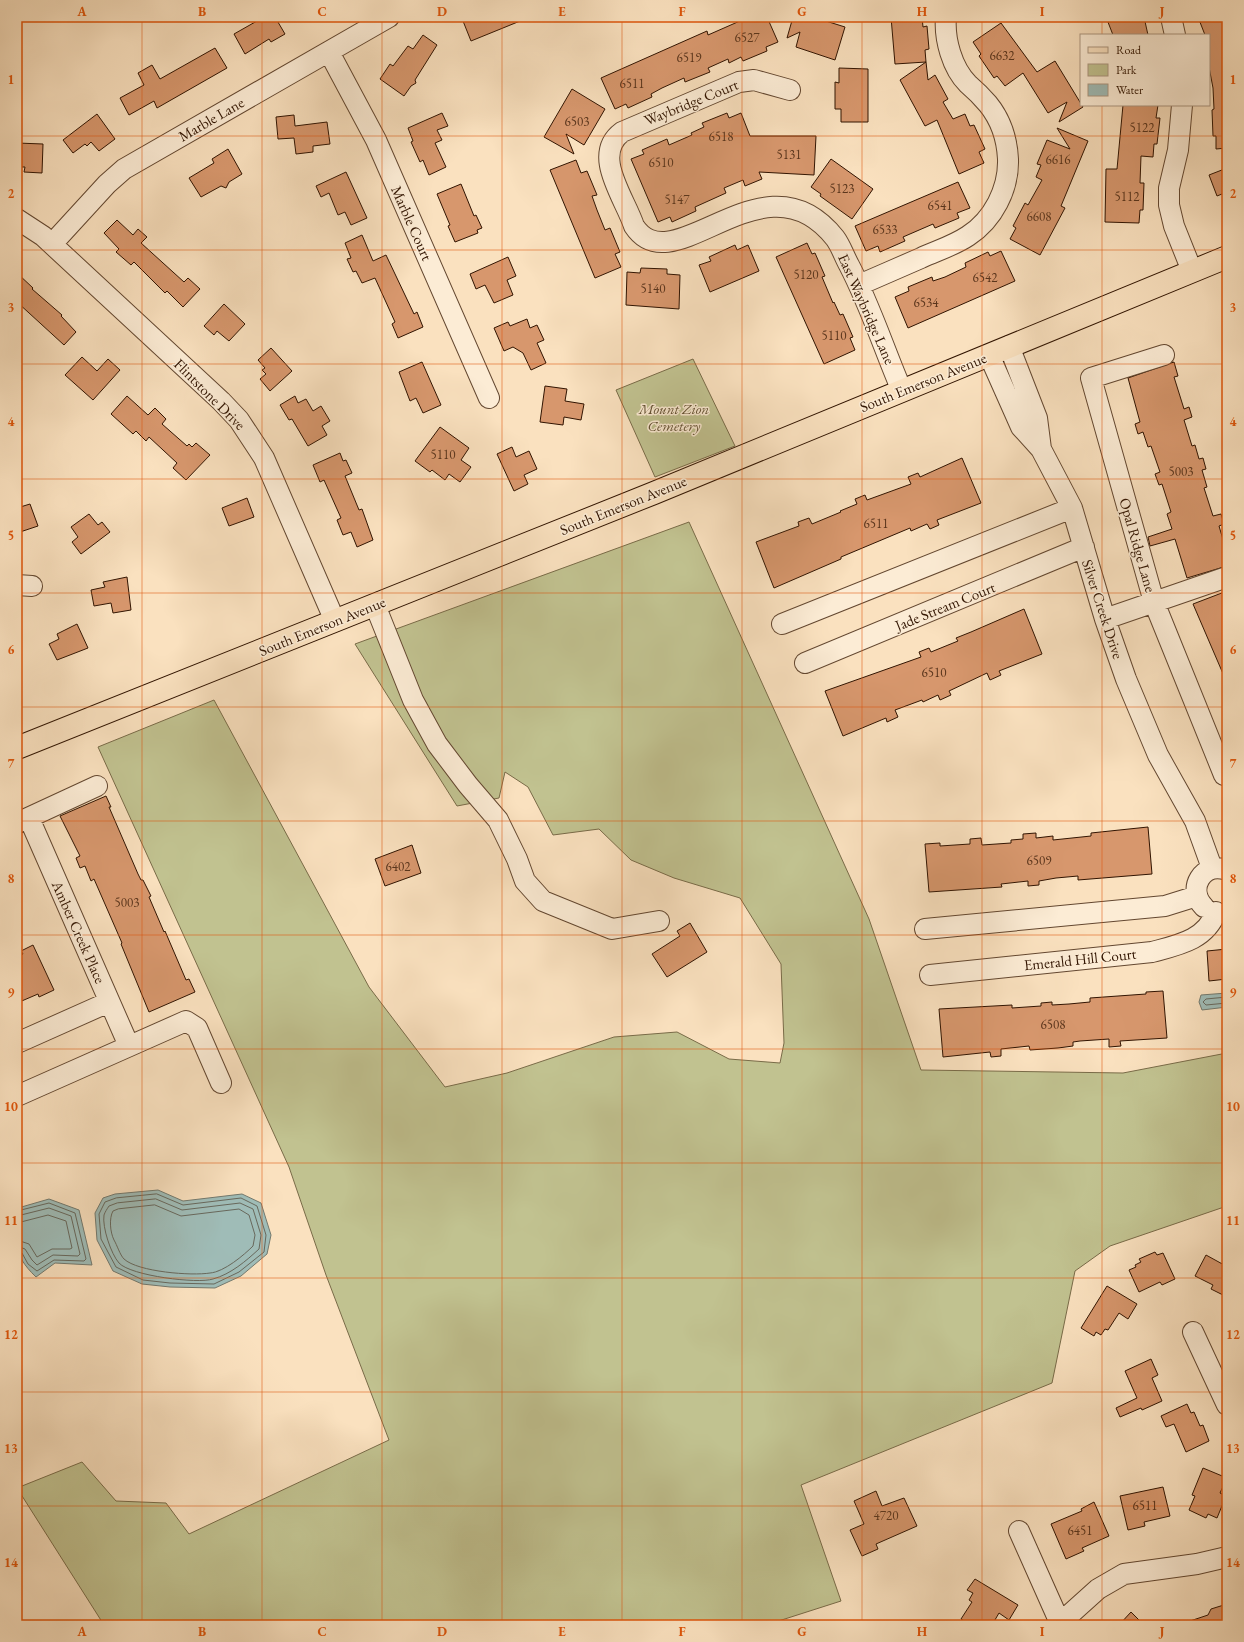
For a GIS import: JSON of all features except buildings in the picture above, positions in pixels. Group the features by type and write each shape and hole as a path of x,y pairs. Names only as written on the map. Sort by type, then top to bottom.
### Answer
{"main road":[{"name":"South Emerson Avenue","path":"17,748 654,493 1227,257"}],"street":[{"name":"Marble Lane","path":"52,244 107,184 124,169 389,17"},
{"path":"860,285 954,244 970,234 989,216 998,204 1006,184 1009,153 1005,134 1000,122 988,104 963,78 952,57 946,35 946,17"},
{"path":"1171,17 1175,34"},
{"name":"Marble Court","path":"329,52 376,140 489,398"},
{"name":"Waybridge Court","path":"608,157 609,149 615,138 628,129 739,82 754,80 790,90"},
{"path":"1182,106 1178,150 1169,188 1169,205 1174,226 1192,271"},
{"name":"East Waybridge Lane","path":"608,157 608,164 634,226 639,234 647,240 660,243 670,243 755,209 769,206 786,207 801,211 811,216 835,239 860,285 902,391"},
{"name":"Flintstone Drive","path":"17,219 33,228 52,244 221,401 251,435 270,469 335,621"},
{"path":"1010,346 1037,418 1041,449"},
{"name":"Silver Creek Drive","path":"989,355 1021,427 1041,449 1072,508 1105,619 1126,679 1158,755 1220,869"},
{"name":"Opal Ridge Lane","path":"1164,355 1091,378 1154,602 1224,775 1227,774"},
{"path":"782,624 1072,508"},
{"name":"Jade Stream Court","path":"805,663 1084,548"},
{"path":"1105,619 1227,577"},
{"path":"375,605 417,706 437,744 498,820 525,881 543,901 612,929 659,920"},
{"path":"23,821 97,786"},
{"name":"Amber Creek Place","path":"23,821 110,1002 129,1046"},
{"path":"1220,869 1200,876 1196,889 1197,896 1204,907 1221,910"},
{"path":"925,930 1165,906 1197,896"},
{"name":"Emerald Hill Court","path":"930,975 1152,952 1187,942 1204,931 1221,910"},
{"path":"17,1043 110,1002"},
{"path":"17,1096 186,1021 196,1028 221,1083"},
{"path":"1193,1332 1227,1405"},
{"path":"1019,1531 1059,1624 1098,1589 1124,1574 1197,1564 1227,1557"}],"green space":[{"name":"Mount Zion Cemetery","path":"693,359 735,446 655,477 616,390"},
{"path":"689,522 869,919 921,1070 1123,1073 1227,1053 1227,1206 1110,1246 1075,1271 1052,1383 801,1485 841,1601 766,1625 104,1625 17,1488 82,1462 116,1501 166,1503 189,1534 389,1440 326,1275 289,1167 98,747 214,700 369,987 445,1087 507,1073 614,1037 677,1032 729,1059 780,1063 784,1043 781,964 740,898 674,878 631,860 599,829 553,835 528,787 505,772 499,798 457,806 355,644"}],"water":[{"path":"1227,993 1227,1007 1202,1010 1199,1002 1201,995"},
{"path":"158,1190 183,1201 242,1194 261,1203 271,1235 267,1254 241,1276 215,1288 170,1287 142,1284 113,1271 97,1240 95,1213 103,1198 115,1194"},
{"path":"49,1199 79,1210 92,1265 55,1263 36,1277 22,1261 19,1254 16,1239 17,1210 18,1208"}]}
